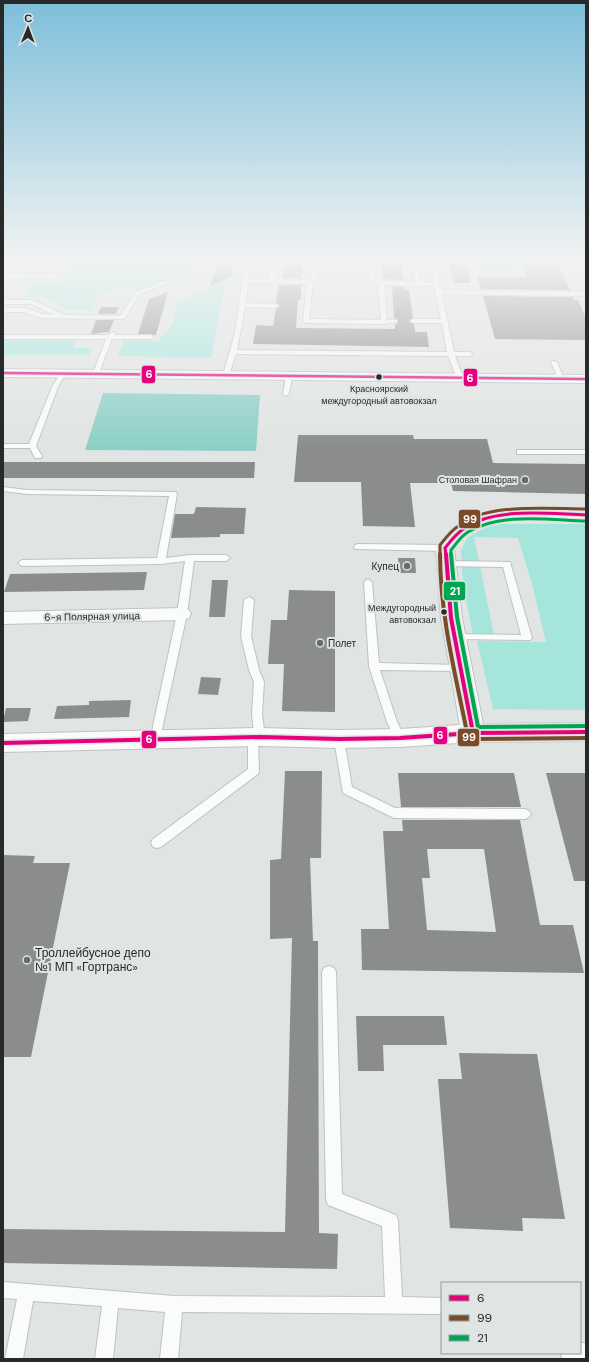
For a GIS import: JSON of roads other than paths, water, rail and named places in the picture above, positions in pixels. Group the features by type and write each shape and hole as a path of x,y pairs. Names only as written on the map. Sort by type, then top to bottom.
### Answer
{"street":[{"path":"3,373 586,379"},
{"path":"473,733 459,668 445,556 454,536 467,526 484,519 504,516 586,515"},
{"name":"6-я Полярная улица","path":"3,618 182,614"},
{"path":"3,743 257,737 338,739 400,738 473,733 586,732"}],"lane":[{"path":"226,376 234,352 240,323"},
{"path":"444,323 451,355 460,378"},
{"path":"96,373 112,336"},
{"path":"3,337 151,337"},
{"path":"234,352 470,354"},
{"path":"554,362 561,379"},
{"path":"32,446 55,387 63,373"},
{"path":"286,394 289,377"},
{"path":"3,446 32,446"},
{"path":"32,446 38,456"},
{"path":"520,452 586,452"},
{"path":"3,489 27,492 173,494 161,561"},
{"path":"358,547 507,564 527,638 455,637"},
{"path":"155,740 182,614 190,558"},
{"path":"22,563 161,561 190,558 226,558"},
{"path":"368,582 374,666 392,722 400,738"},
{"path":"157,843 254,770 259,682 254,670 246,636 249,600"},
{"path":"374,666 459,668"},
{"path":"338,739 347,790 394,813 525,814"},
{"path":"329,972 334,1200 390,1221 394,1305"},
{"path":"3,1290 174,1304 441,1306"},
{"path":"14,1359 27,1291"},
{"path":"104,1359 111,1299"},
{"path":"169,1359 174,1304"}],"place":[{"name":"Красноярский междугородный автовокзал","path":"379,377"},
{"name":"Столовая Шафран","path":"525,480"},
{"name":"Купец","path":"407,566"},
{"name":"Междугородный автовокзал","path":"444,612"},
{"name":"Полет","path":"320,643"},
{"name":"Троллейбусное депо №1 МП «Гортранс»","path":"27,960"}]}
